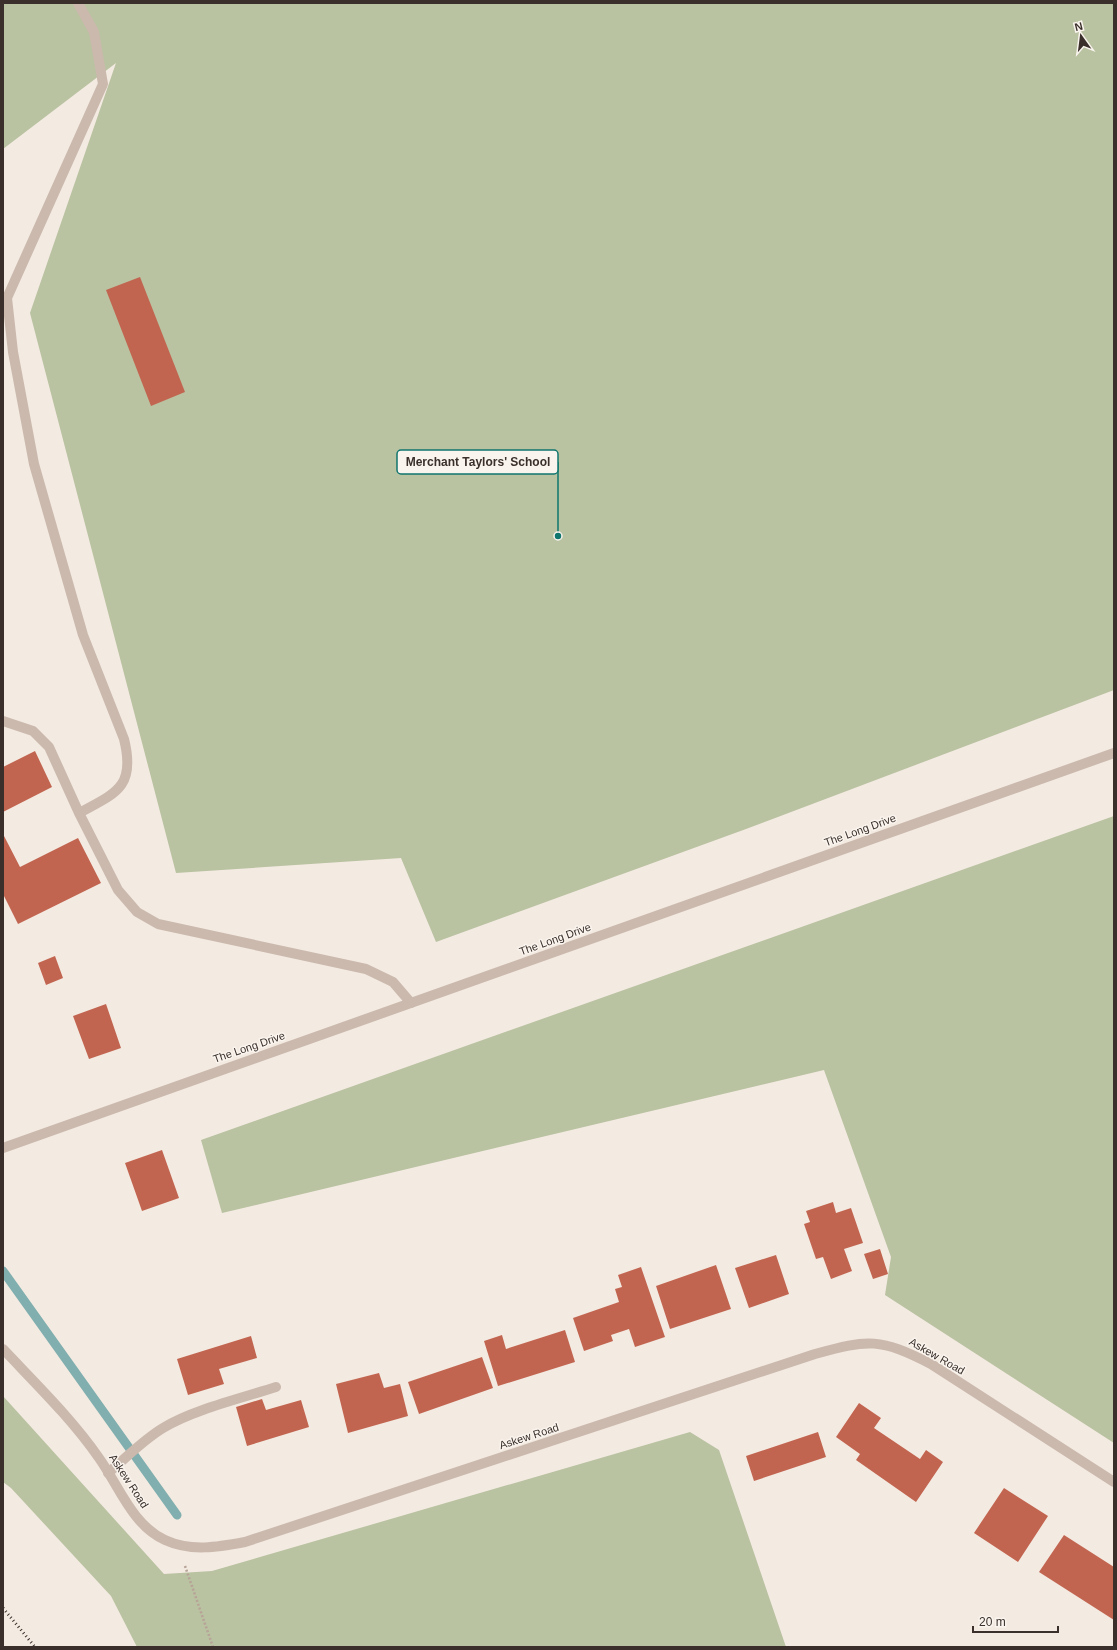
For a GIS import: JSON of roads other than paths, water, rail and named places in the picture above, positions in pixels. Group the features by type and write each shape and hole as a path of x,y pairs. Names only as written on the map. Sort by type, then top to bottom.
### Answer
{"street":[{"path":"78,3 94,32 102,84 7,298 13,352 34,464 83,635 124,739 128,755 128,768 124,780 114,794 79,813"},
{"path":"3,721 33,731 49,747 79,813 118,890 137,912 158,924 366,969 393,982 410,1003"},
{"name":"The Long Drive","path":"3,1148 1114,753"},
{"name":"Askew Road","path":"3,1349 54,1404 99,1458 126,1502 142,1522 154,1534 178,1545 193,1548 217,1547 245,1542 815,1354 844,1346 866,1343 886,1344 901,1349 931,1364 1114,1482"},
{"path":"108,1473 163,1427 184,1417 276,1387"}],"waterway":[{"path":"3,1271 177,1515"}],"railway":[{"path":"3,1608 35,1647"}],"place":[{"name":"Merchant Taylors' School","path":"558,536"}]}
